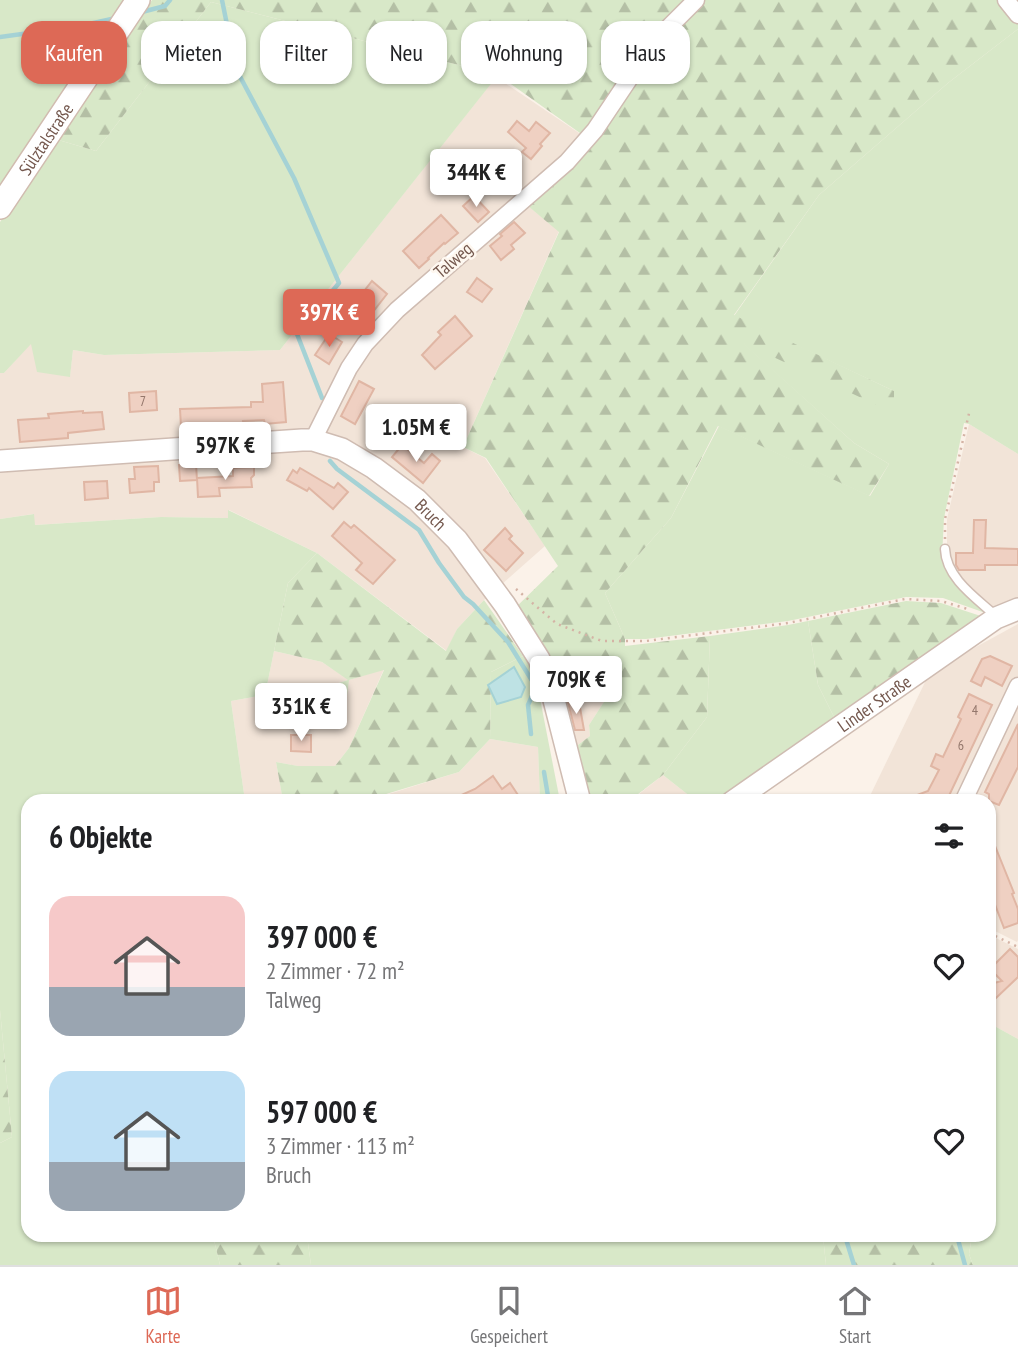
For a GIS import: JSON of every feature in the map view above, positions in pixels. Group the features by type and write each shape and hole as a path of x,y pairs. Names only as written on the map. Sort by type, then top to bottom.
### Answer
{"main road":[{"name":"Sülztalstraße","path":"0,207 137,2"}],"street":[{"name":"Talweg","path":"313,440 349,368 365,344 397,310 567,162 595,130 654,42 696,0"},
{"path":"1006,0 1018,15"},
{"name":"Bruch","path":"0,461 288,440 313,440 342,449 374,468 417,500 457,540 497,594 539,659 552,692 578,794"},
{"name":"Linder Straße","path":"744,794 997,618 1018,609"},
{"path":"967,794 1018,686"}],"lane":[{"path":"945,549 945,557 958,581 997,618"}],"path":[{"path":"945,549 945,519 970,409"},
{"path":"507,582 557,624 602,641 646,641 788,624 905,599 942,601 997,618"},
{"path":"996,936 1018,947"}],"shaded area":[{"path":"490,84 506,84 582,135 528,206 559,231 463,447 485,458 545,546 484,600 457,629 447,651 317,553 229,510 228,518 161,517 34,525 33,514 0,519 0,373 4,373 31,343 70,376 73,350 104,355 280,350"},
{"path":"969,424 1018,454 1018,604 997,614 959,581 947,557 947,519"},
{"path":"1018,624 1018,676 960,794 871,794 928,676"},
{"path":"274,651 322,662 349,680 384,669 349,748 335,766 298,766 276,762 282,794 244,794 231,701 265,695","holes":["348,680 275,718 265,696 323,688"]},
{"path":"601,658 609,694 589,725 590,736 563,756 542,675"},
{"path":"1018,701 1017,942 996,932 996,794 973,794"},
{"path":"490,739 538,747 540,794 389,794 459,772"},
{"path":"663,775 687,794 639,794"},
{"path":"996,938 1018,949 1018,1039 996,1027"}],"green space":[{"path":"0,0 126,0 112,21 21,21 21,84 69,84 0,186"},
{"path":"152,0 1018,0 1018,29 948,83 819,195 734,315 894,391 894,413 743,343 854,443 889,464 869,496 718,426 671,518 605,593 625,639 625,646 710,636 707,717 663,775 638,794 574,794 563,756 590,736 589,725 609,694 601,658 542,675 509,614 558,566 486,458 463,447 559,232 528,206 594,143 511,84 587,84 587,21 461,21 461,66 447,62 447,21 366,21 366,41 352,38 352,21 286,21 211,2 196,21 141,21 141,84 148,84 96,151 55,139 93,84 127,84 127,36"},
{"path":"211,2 286,21 260,21 260,84 352,84 352,38 366,41 366,84 447,84 447,62 461,66 461,84 491,84 280,350 104,355 73,350 70,377 37,372 31,344 4,373 0,373 0,222 55,139 96,151 148,84 246,84 246,21 196,21"},
{"path":"1018,29 1018,454 964,423 944,518 942,557 991,615 943,598 906,597 788,621 646,639 625,639 605,593 671,518 719,426 870,496 889,464 854,443 741,342 894,391 734,316 819,195 948,83"},
{"path":"228,510 317,553 288,583 265,695 231,701 244,794 21,794 21,1242 214,1242 220,1265 0,1265 0,1143 12,1137 0,1010 0,519 34,514 35,525 161,517 228,518"},
{"path":"317,553 446,651 457,629 484,600 523,656 491,672 490,739 459,772 386,794 282,794 276,762 298,766 335,766 349,748 384,670 349,680 346,703 320,716 303,721 275,718 265,695 323,688 348,680 322,662 274,651 288,583"},
{"path":"906,601 941,603 990,619 838,725 818,685 808,621"},
{"path":"808,621 818,685 838,725 737,794 687,794 663,775 707,717 710,636"},
{"path":"523,656 535,673 559,794 540,794 538,747 490,739 491,672"},
{"path":"0,1010 12,1137 0,1143"},
{"path":"996,1027 1018,1039 1018,1265 973,1265 969,1254 971,1242 996,1242"},
{"path":"214,1242 308,1242 311,1265 220,1265"},
{"path":"308,1242 824,1242 826,1265 311,1265"},
{"path":"824,1242 971,1242 969,1254 973,1265 826,1265"}],"water":[{"path":"514,667 525,687 521,697 497,704 488,685"}],"building":[{"path":"517,121 529,131 536,122 550,133 531,159 522,152 526,148 508,132"},
{"path":"474,196 489,212 478,222 463,206"},
{"path":"441,215 458,233 419,268 403,251"},
{"path":"514,222 525,233 511,245 514,249 501,260 490,246"},
{"path":"477,278 492,289 482,302 467,292"},
{"path":"372,281 387,294 365,322 350,309"},
{"path":"455,316 472,336 435,369 422,355 441,335 438,332"},
{"path":"329,334 342,342 329,364 315,355"},
{"path":"359,381 374,389 355,424 341,416"},
{"path":"283,382 286,422 265,424 264,420 243,421 244,426 224,427 224,424 181,427 180,409 251,407 251,402 263,402 262,384"},
{"path":"156,391 157,410 130,412 129,393"},
{"path":"102,412 104,429 68,433 68,438 20,442 18,420 49,418 48,414"},
{"path":"402,445 424,463 432,454 440,461 423,483 392,457"},
{"path":"196,464 197,480 180,481 179,465"},
{"path":"158,466 159,482 154,482 154,491 130,493 129,479 135,479 134,467"},
{"path":"254,467 252,487 219,488 220,496 198,497 197,478 233,476 233,468"},
{"path":"300,468 334,488 338,483 348,492 333,509 309,488 307,491 287,480 293,470 297,473"},
{"path":"107,481 108,498 85,500 84,482"},
{"path":"974,520 986,520 985,548 1018,549 1018,565 985,565 985,570 959,570 956,553 973,553"},
{"path":"344,522 351,528 354,525 395,560 373,584 356,570 362,563 332,536"},
{"path":"505,528 512,536 509,539 523,553 506,571 484,550"},
{"path":"990,656 1012,666 1002,686 985,677 981,686 971,681 982,659"},
{"path":"969,694 992,705 950,794 920,794 928,791 939,770 931,766 936,754 943,757 961,719 958,717"},
{"path":"579,702 584,730 575,730 568,703"},
{"path":"1018,724 1018,767 999,805 996,804 996,794 985,792"},
{"path":"291,735 311,735 311,752 291,751"},
{"path":"493,776 502,789 510,783 517,794 464,794"},
{"path":"996,848 1018,909 1018,923 1004,928 996,907"},
{"path":"1010,949 1018,957 1018,977 996,998 996,982 1002,981 996,975 996,963"}],"waterway":[{"path":"138,13 165,6 170,0"},
{"path":"222,0 236,69 294,178 339,283 297,334 322,398"},
{"path":"0,37 116,18"},
{"path":"330,461 419,530 464,597 508,642 536,687 528,705 531,734"},
{"path":"544,772 548,794"},
{"path":"847,1242 854,1265"},
{"path":"959,1242 965,1265"}]}
